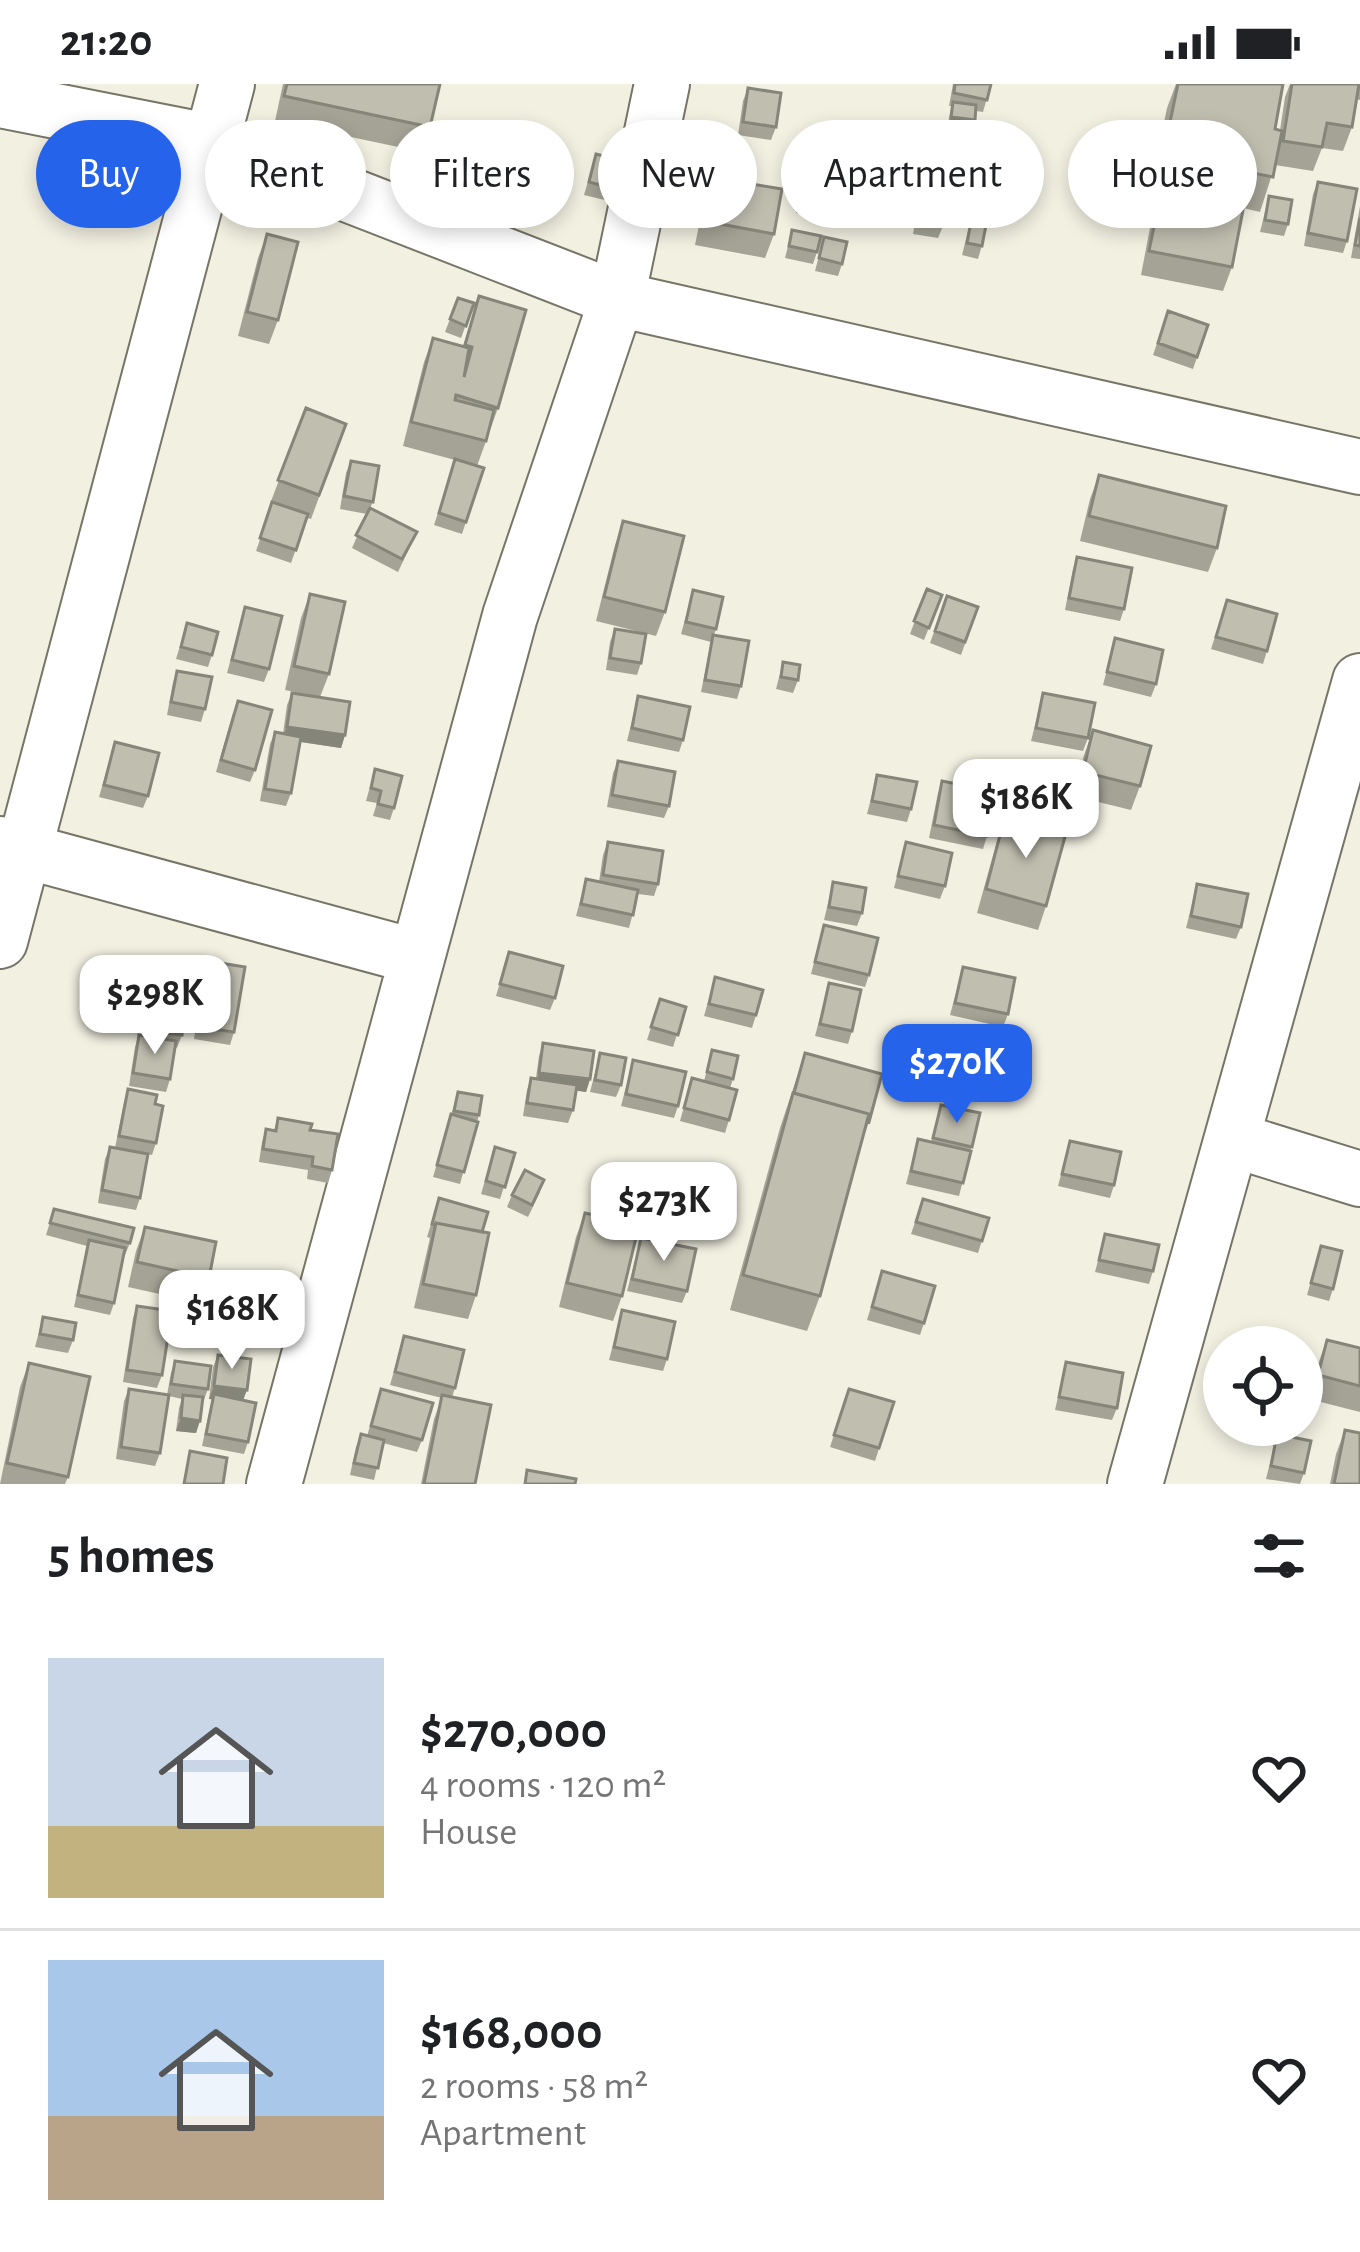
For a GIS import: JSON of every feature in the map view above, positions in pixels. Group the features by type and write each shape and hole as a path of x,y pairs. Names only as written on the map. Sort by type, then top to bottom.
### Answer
{"street":[{"path":"218,120 227,84"},
{"path":"274,1484 511,616 617,299 662,84"},
{"path":"0,100 205,140"},
{"path":"0,940 12,847 205,170"},
{"path":"366,201 617,299 1360,467"},
{"path":"1135,1484 1360,682"},
{"path":"12,847 417,957"},
{"path":"1234,1140 1360,1179"}],"building":[{"path":"287,84 440,84 432,120 397,120 284,96"},
{"path":"955,84 991,84 987,100 954,93"},
{"path":"1178,84 1283,84 1275,129 1282,131 1273,177 1257,174 1257,120 1170,120"},
{"path":"1292,84 1359,84 1352,127 1327,123 1322,147 1283,141"},
{"path":"748,88 781,93 776,127 743,120"},
{"path":"953,102 976,105 975,120 951,117"},
{"path":"596,154 598,155 598,184 589,182"},
{"path":"1318,182 1357,189 1347,241 1308,233"},
{"path":"757,185 781,189 774,234 742,228 757,228"},
{"path":"1269,196 1292,200 1288,224 1265,220"},
{"path":"970,228 985,228 982,246 967,243"},
{"path":"1154,228 1240,228 1232,267 1149,251"},
{"path":"792,230 821,236 817,252 789,246"},
{"path":"267,234 298,242 278,320 247,312"},
{"path":"824,237 847,242 842,264 819,258"},
{"path":"479,296 526,310 498,408 456,395 455,400 494,410 486,441 411,422 433,338 469,348 464,377 472,347 465,345"},
{"path":"458,298 474,303 466,326 450,319"},
{"path":"1168,311 1208,325 1197,357 1158,343"},
{"path":"306,408 346,424 319,495 278,480"},
{"path":"455,459 484,468 466,522 439,513"},
{"path":"351,461 379,466 373,502 344,496"},
{"path":"1099,475 1226,506 1217,548 1089,516"},
{"path":"272,502 308,514 296,550 260,538"},
{"path":"370,508 417,532 402,559 356,535"},
{"path":"623,521 684,536 665,612 604,597"},
{"path":"1077,557 1132,568 1124,609 1069,598"},
{"path":"927,589 942,595 929,628 914,621"},
{"path":"693,590 723,597 716,629 686,622"},
{"path":"310,594 345,602 329,674 294,666"},
{"path":"947,596 978,607 965,642 935,631"},
{"path":"1227,600 1277,614 1267,651 1216,637"},
{"path":"245,607 282,616 269,669 232,660"},
{"path":"187,623 218,632 212,655 181,647"},
{"path":"615,629 646,634 641,663 610,658"},
{"path":"713,635 749,641 741,686 705,680"},
{"path":"1115,638 1163,650 1156,684 1107,672"},
{"path":"783,662 800,665 798,680 781,677"},
{"path":"177,671 212,677 205,709 171,702"},
{"path":"292,693 350,702 345,735 287,727"},
{"path":"1043,693 1095,703 1088,738 1036,728"},
{"path":"638,696 690,707 683,740 632,728"},
{"path":"238,701 272,710 255,770 221,760"},
{"path":"1093,730 1151,746 1140,786 1083,772"},
{"path":"275,732 301,737 291,793 265,789"},
{"path":"115,742 159,753 148,796 104,785"},
{"path":"618,761 675,772 669,806 612,795"},
{"path":"375,769 402,776 394,808 378,804 381,791 371,788"},
{"path":"877,775 917,782 911,809 872,801"},
{"path":"942,781 996,792 987,836 934,825"},
{"path":"1005,816 1066,833 1046,906 986,889"},
{"path":"608,842 663,851 658,884 603,875"},
{"path":"906,842 952,853 945,886 898,876"},
{"path":"586,879 638,890 633,915 581,904"},
{"path":"833,882 866,888 862,913 829,907"},
{"path":"1197,884 1248,894 1241,927 1191,916"},
{"path":"824,925 878,938 869,975 815,962"},
{"path":"509,952 563,966 555,998 500,984"},
{"path":"208,961 245,967 234,1032 198,1027"},
{"path":"176,965 197,967 193,997 172,993"},
{"path":"963,967 1015,978 1008,1014 955,1003"},
{"path":"715,977 763,990 756,1015 709,1004"},
{"path":"829,983 861,990 852,1031 820,1024"},
{"path":"660,999 686,1007 678,1035 651,1027"},
{"path":"158,1005 185,1009 182,1035 154,1031"},
{"path":"139,1035 176,1041 170,1079 133,1073"},
{"path":"543,1043 594,1051 590,1079 539,1073"},
{"path":"712,1050 738,1056 733,1079 707,1072"},
{"path":"600,1053 626,1058 621,1085 595,1080"},
{"path":"805,1053 882,1074 869,1122 869,1114 794,1093"},
{"path":"633,1060 686,1072 678,1106 626,1094"},
{"path":"531,1078 577,1085 573,1110 527,1103"},
{"path":"692,1078 737,1090 729,1120 684,1108"},
{"path":"128,1089 157,1095 155,1104 163,1106 156,1143 119,1136"},
{"path":"458,1092 482,1096 479,1115 454,1111"},
{"path":"793,1093 869,1114 820,1296 743,1275"},
{"path":"941,1105 980,1113 972,1147 933,1138"},
{"path":"451,1114 478,1122 464,1172 437,1165"},
{"path":"278,1118 338,1134 332,1170 312,1166 313,1157 263,1149 266,1129 276,1131"},
{"path":"918,1139 971,1151 963,1183 911,1171"},
{"path":"1070,1141 1121,1152 1114,1185 1062,1174"},
{"path":"110,1147 148,1154 140,1198 102,1190"},
{"path":"495,1147 515,1153 505,1187 486,1181"},
{"path":"525,1170 544,1180 532,1205 512,1195"},
{"path":"439,1198 488,1212 482,1232 432,1224"},
{"path":"923,1199 989,1218 982,1241 916,1222"},
{"path":"54,1209 134,1228 130,1243 50,1223"},
{"path":"585,1213 639,1225 622,1296 567,1283"},
{"path":"436,1223 489,1233 476,1295 423,1284"},
{"path":"145,1227 216,1242 209,1278 137,1262"},
{"path":"1105,1234 1159,1245 1153,1271 1099,1260"},
{"path":"641,1238 696,1249 687,1291 632,1279"},
{"path":"89,1240 125,1248 114,1303 78,1295"},
{"path":"1321,1246 1342,1251 1333,1289 1311,1283"},
{"path":"882,1271 935,1286 924,1323 872,1307"},
{"path":"137,1306 172,1311 162,1375 127,1370"},
{"path":"622,1310 675,1322 667,1359 614,1347"},
{"path":"43,1317 76,1323 73,1340 40,1334"},
{"path":"404,1336 464,1350 455,1388 395,1372"},
{"path":"1327,1340 1360,1348 1360,1386 1323,1376"},
{"path":"218,1355 251,1359 247,1390 214,1386"},
{"path":"175,1361 211,1366 208,1389 171,1384"},
{"path":"1066,1362 1123,1373 1117,1408 1059,1397"},
{"path":"29,1363 90,1377 68,1477 7,1463"},
{"path":"129,1389 169,1395 160,1453 121,1447"},
{"path":"381,1389 433,1403 422,1440 371,1426"},
{"path":"849,1389 894,1402 879,1448 834,1435"},
{"path":"214,1394 256,1403 248,1442 206,1434"},
{"path":"183,1395 203,1397 200,1421 181,1418"},
{"path":"442,1395 491,1405 475,1484 424,1484"},
{"path":"1345,1430 1360,1433 1360,1484 1334,1484"},
{"path":"361,1434 384,1440 378,1468 354,1463"},
{"path":"1275,1446 1310,1446 1304,1473 1271,1466"},
{"path":"190,1451 227,1458 223,1484 184,1484"},
{"path":"527,1470 576,1479 575,1484 525,1484"}]}
